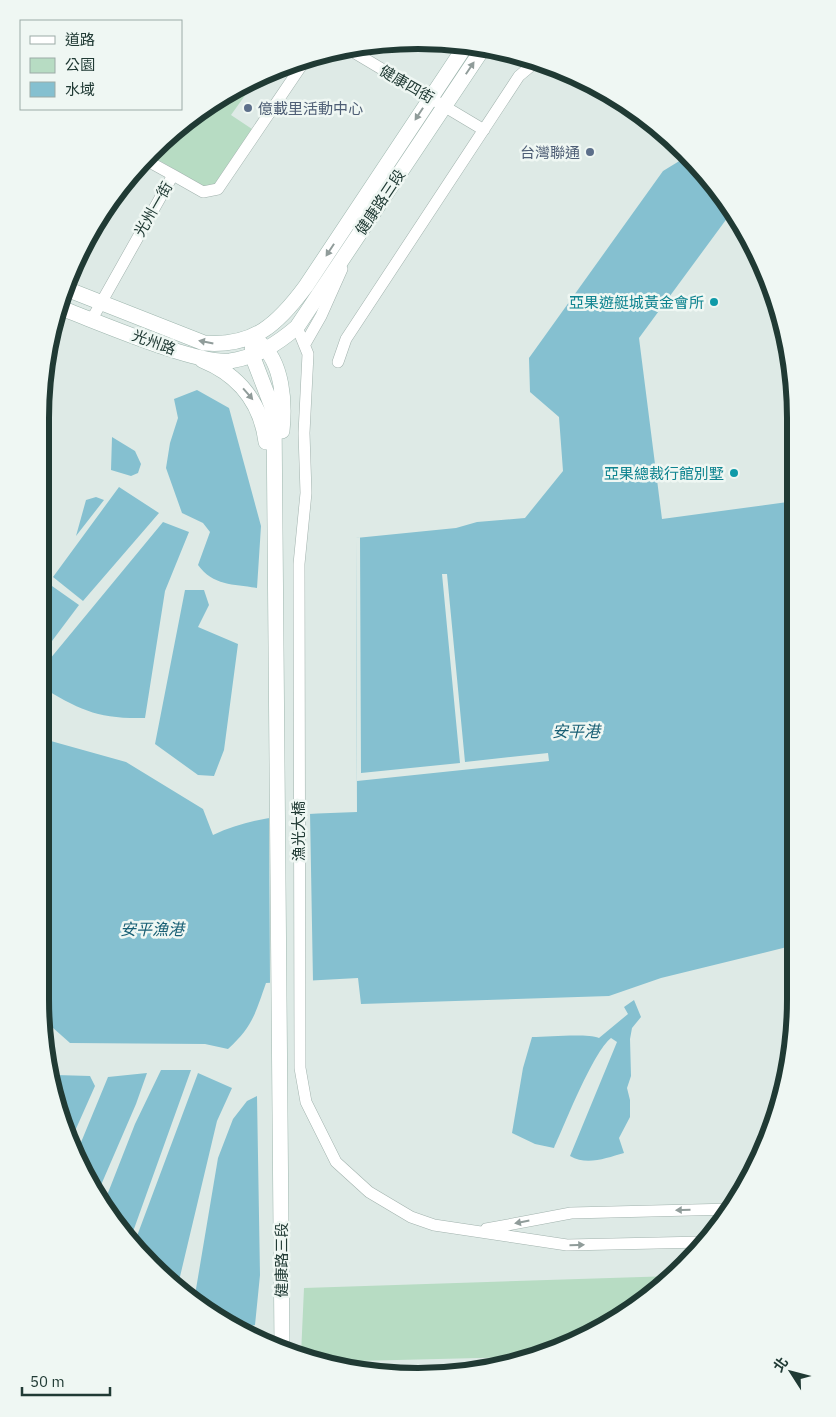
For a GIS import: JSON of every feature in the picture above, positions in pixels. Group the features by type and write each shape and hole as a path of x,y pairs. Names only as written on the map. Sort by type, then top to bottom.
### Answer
{"street":[{"name":"健康路三段","path":"253,337 286,313 306,286 462,52"},
{"name":"健康四街","path":"357,54 484,130"},
{"name":"健康路三段","path":"252,355 268,349 297,327 479,54"},
{"path":"338,362 346,339 519,76 531,66"},
{"name":"光州一街","path":"92,319 172,175 203,192 218,189 300,68"},
{"path":"151,163 172,175"},
{"path":"305,344 321,316 355,240"},
{"name":"光州路","path":"71,291 204,343 224,345 253,337"},
{"name":"光州路","path":"65,309 178,350 228,361 252,355"},
{"name":"漁光大橋","path":"297,327 308,354 304,433 306,493 299,564 300,1068 306,1102 336,1162 368,1192 412,1217 434,1224 477,1230"},
{"path":"253,337 268,349 278,374 284,407 276,497"},
{"path":"253,337 252,355 274,412 276,497"},
{"path":"178,350 207,362 233,379 252,398 263,421 276,497"},
{"name":"漁光大橋","path":"276,497 281,1173"},
{"name":"健康路三段","path":"281,1173 282,1342"},
{"path":"477,1230 571,1212 721,1209"},
{"path":"477,1230 567,1246 696,1242"}],"green space":[{"path":"244,93 246,94 231,115 252,129 214,185 205,187 156,158 193,125"},
{"path":"662,1276 643,1292 603,1319 537,1349 507,1357 347,1361 301,1350 304,1288"}],"water":[{"name":"安平港","path":"681,160 683,162 711,193 728,217 639,338 662,519 787,502 787,947 661,978 609,996 361,1004 358,978 266,983 248,1026 228,1049 205,1044 70,1043 50,1025 50,1023 49,741 126,762 203,809 213,835 248,822 283,816 357,812 356,538 456,528 477,522 525,518 563,471 559,417 530,392 529,358 663,171"},
{"path":"197,390 229,408 261,526 257,588 232,585 217,580 210,577 198,565 210,532 203,523 182,513 166,468 170,443 178,418 174,399"},
{"path":"112,437 135,451 141,464 138,473 131,476 111,470"},
{"path":"119,487 159,513 83,601 53,577"},
{"path":"96,497 104,500 76,536 86,500"},
{"path":"163,522 189,532 165,591 145,718 101,715 78,707 49,691 49,660"},
{"path":"49,586 52,586 79,605 49,645"},
{"path":"185,590 204,590 209,605 198,627 238,644 224,750 214,776 198,775 155,744"},
{"path":"634,1000 641,1017 632,1028 630,1039 631,1076 627,1088 630,1100 630,1117 619,1138 624,1153 590,1161 570,1156 617,1042 611,1038 596,1058 588,1073 554,1148 535,1144 512,1133 523,1068 532,1037 577,1035 599,1038 628,1014 624,1007"},
{"path":"161,1070 191,1070 133,1233 106,1197 135,1124"},
{"path":"147,1073 136,1104 100,1187 80,1146 108,1077"},
{"path":"198,1073 232,1088 217,1121 179,1280 136,1238"},
{"path":"57,1075 90,1076 95,1086 74,1133 61,1095"},
{"path":"257,1096 260,1275 255,1325 248,1327 233,1319 195,1294 218,1158 233,1119 247,1101"}],"pier":[{"path":"360,537 361,773 460,763 442,574 447,574 465,762 548,753 549,761 357,781 356,538"},
{"path":"291,812 310,812 313,982 270,985 269,816"}],"place":[{"name":"億載里活動中心","path":"248,108"},
{"name":"台灣聯通","path":"590,152"},
{"name":"亞果遊艇城黃金會所","path":"714,302"},
{"name":"亞果總裁行館別墅","path":"734,473"}],"water label":[{"name":"安平漁港","path":"152,929"}]}
